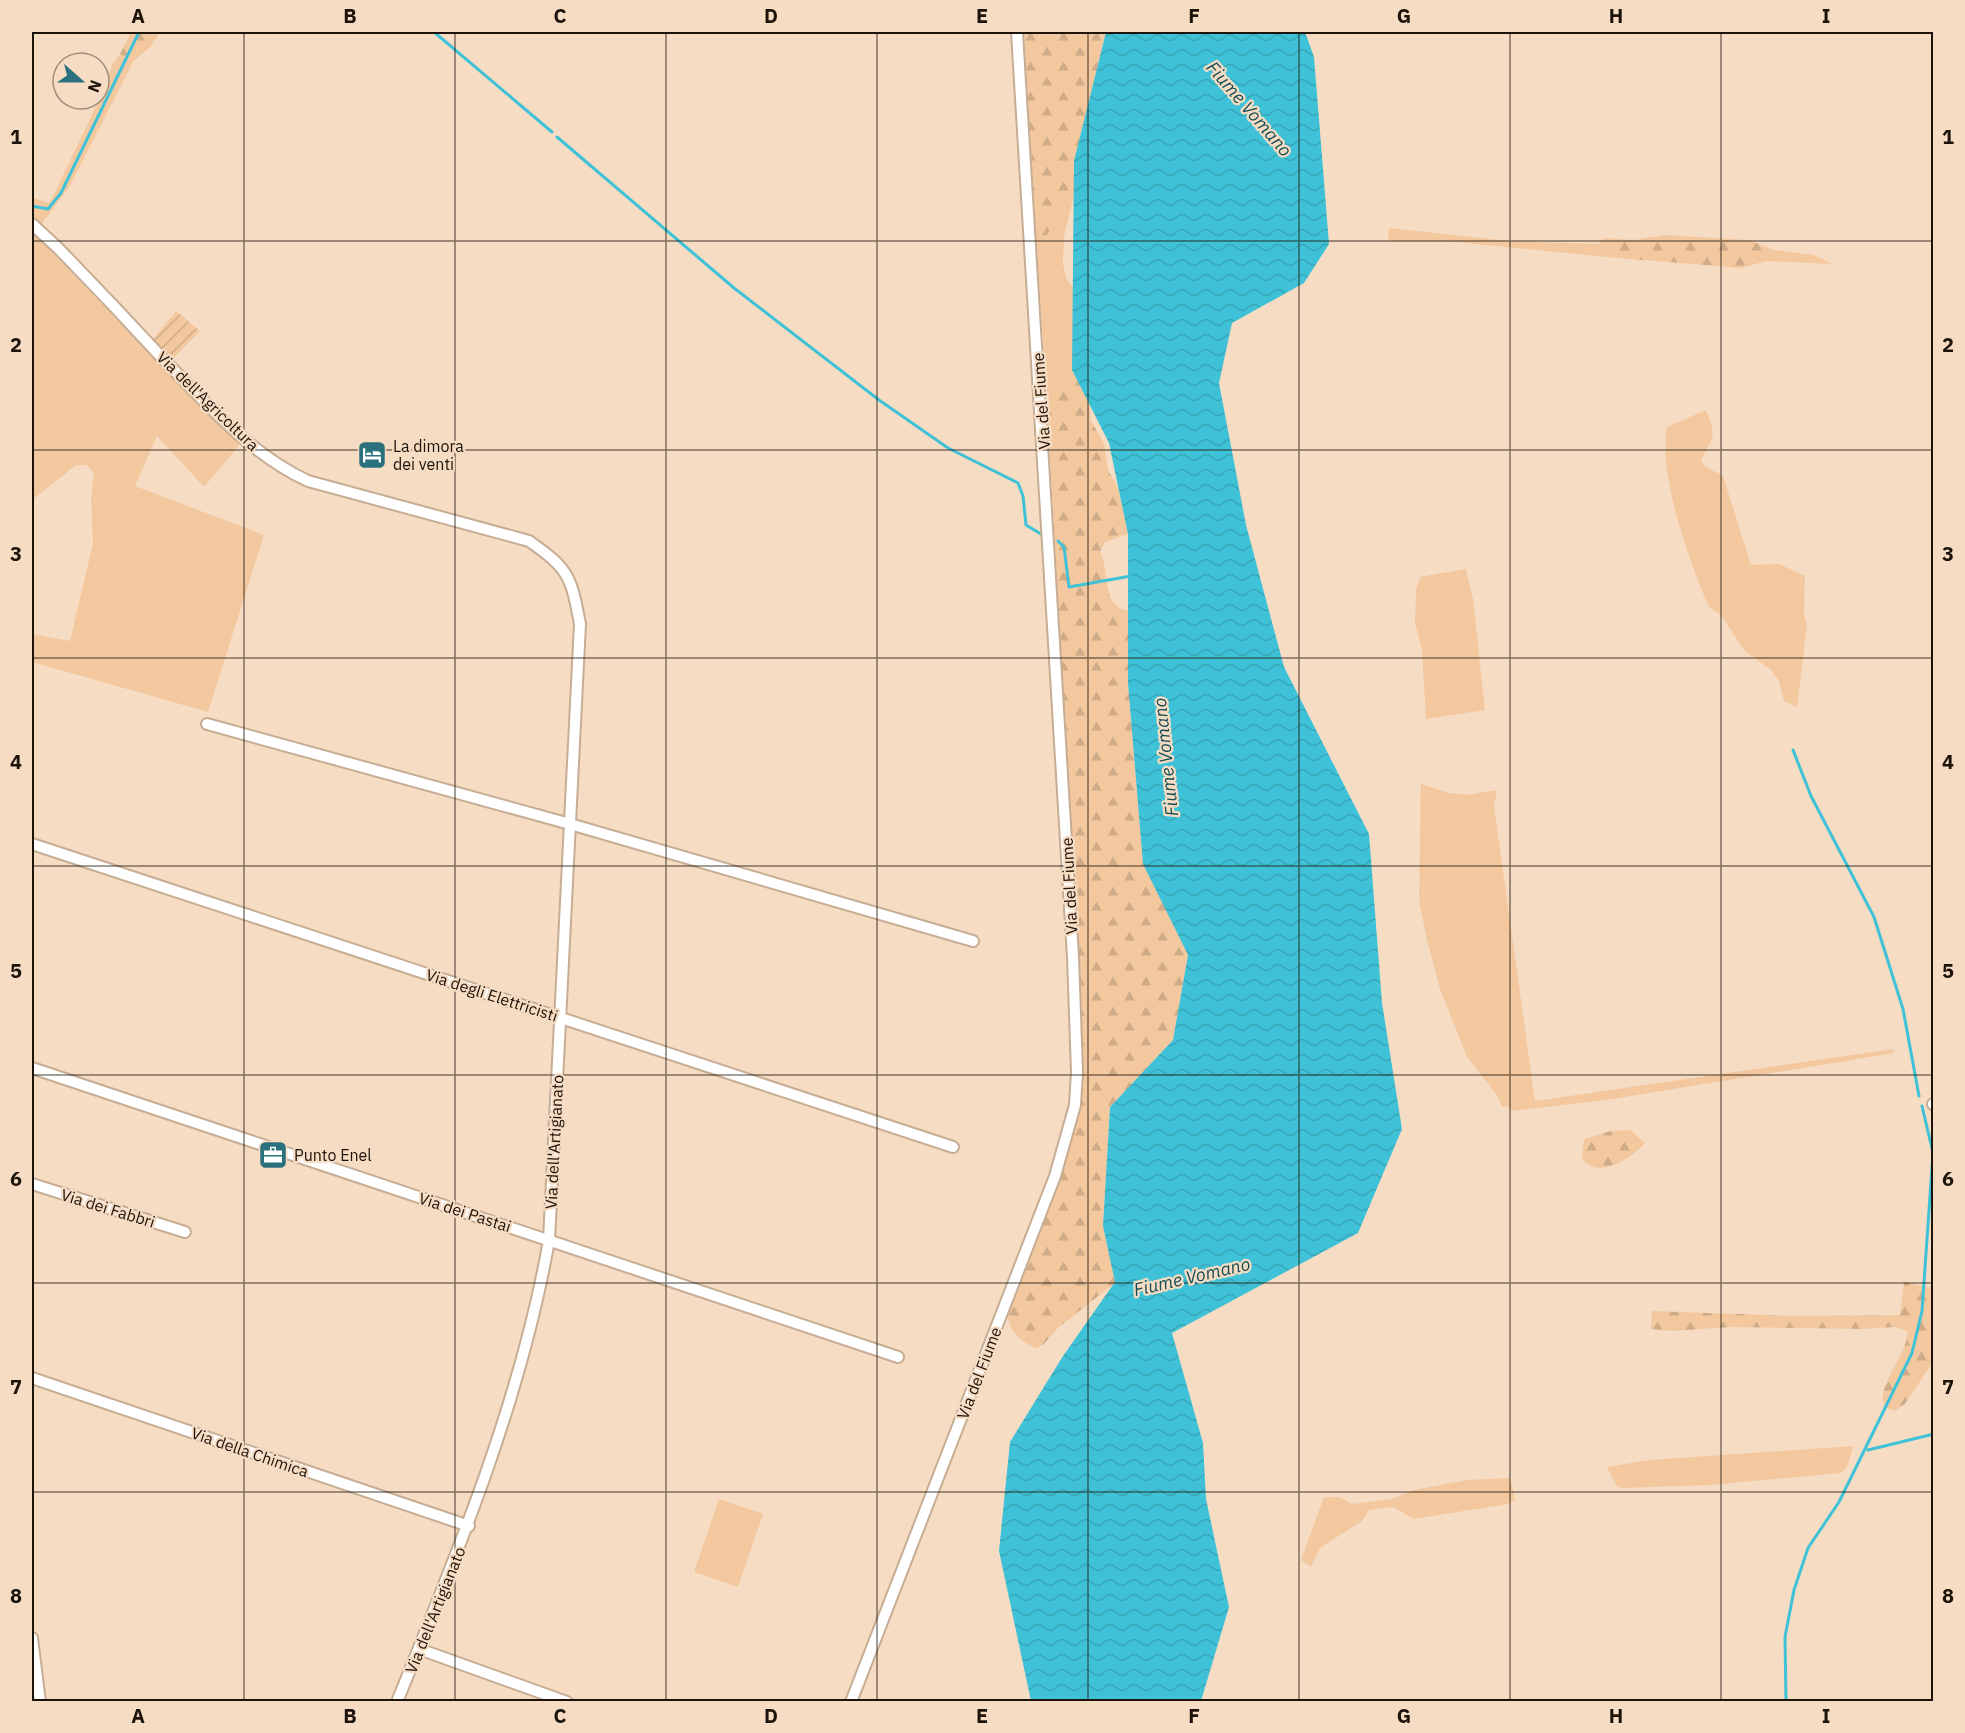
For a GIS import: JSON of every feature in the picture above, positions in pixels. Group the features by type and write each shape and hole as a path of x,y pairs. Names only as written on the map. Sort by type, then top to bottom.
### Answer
{"street":[{"name":"Via del Fiume","path":"851,1701 1051,1187 1075,1105 1077,1072 1073,945 1017,32"},
{"name":"Via dell'Agricoltura","path":"32,224 58,248 212,409 250,445 282,469 308,481 529,541 559,562"},
{"name":"Via dell'Artigianato","path":"397,1701 469,1526 538,1302 549,1240 580,624 573,584 559,562"},
{"path":"207,724 570,824 973,941"},
{"name":"Via degli Elettricisti","path":"32,844 953,1147"},
{"name":"Via dei Pastai","path":"32,1068 898,1357"},
{"name":"Via dei Fabbri","path":"32,1184 184,1232"},
{"name":"Via della Chimica","path":"32,1378 469,1526"},
{"path":"32,1639 40,1701"},
{"path":"419,1649 567,1701"}],"green space":[{"path":"131,32 160,32 151,46 133,62 120,54"},
{"path":"1024,32 1106,32 1074,161 1074,194 1047,235 1036,238"},
{"path":"120,54 133,62 111,105 111,68"},
{"path":"93,111 108,111 70,186 40,226 32,219 32,197 49,203"},
{"path":"1074,194 1064,237 1063,264 1066,277 1079,298 1072,371 1047,398 1036,238 1047,235"},
{"path":"1389,228 1509,241 1598,244 1603,251 1617,258 1446,241 1388,241"},
{"path":"32,231 177,383 241,443 204,487 157,436 135,486 264,535 208,712 32,662 32,634 70,641 93,543 91,499 94,473 87,465 76,465 32,500"},
{"path":"1664,235 1749,240 1774,250 1766,261 1742,268 1617,258 1603,251 1598,244 1604,238 1634,240"},
{"path":"1774,250 1814,255 1832,264 1766,261"},
{"path":"176,311 200,331 170,362 152,341"},
{"path":"1072,370 1090,405 1091,421 1104,443 1108,470 1118,488 1128,534 1105,542 1100,552 1113,602 1119,608 1128,611 1128,683 1143,864 1188,955 1173,1040 1110,1107 1103,1226 1116,1282 1058,1328 1043,1345 1035,1348 1016,1335 1007,1315 1065,1158 1081,1067 1080,981 1047,406 1053,390"},
{"path":"1706,410 1713,431 1709,445 1701,459 1704,466 1723,476 1751,565 1779,564 1805,576 1804,614 1807,626 1797,707 1784,701 1779,681 1771,670 1744,650 1721,615 1709,607 1685,543 1667,469 1665,447 1667,427"},
{"path":"1466,569 1473,599 1485,710 1426,719 1422,650 1415,623 1416,590 1420,577"},
{"path":"1421,784 1449,793 1466,795 1497,790 1494,806 1535,1101 1893,1049 1894,1053 1606,1100 1512,1111 1507,1106 1502,1107 1497,1095 1467,1057 1440,989 1427,940 1419,900"},
{"path":"1630,1130 1645,1143 1624,1160 1615,1165 1597,1167 1589,1165 1582,1158 1584,1139 1611,1131"},
{"path":"1904,1282 1933,1288 1933,1362 1905,1404 1895,1411 1886,1406 1883,1398 1884,1388 1902,1352 1907,1331 1895,1327 1862,1329 1731,1327 1672,1331 1651,1329 1652,1311 1791,1316 1900,1315"},
{"path":"1853,1446 1847,1467 1841,1473 1710,1485 1621,1488 1616,1485 1607,1467 1650,1460"},
{"path":"1510,1478 1515,1500 1508,1504 1414,1519 1393,1507 1369,1510 1362,1521 1320,1548 1311,1567 1301,1560 1324,1497 1339,1497 1352,1504 1392,1499 1414,1490 1467,1480"},
{"path":"719,1499 763,1514 738,1587 694,1572"}],"water":[{"name":"Fiume Vomano","path":"1106,32 1305,32 1314,57 1329,244 1304,283 1232,323 1219,383 1246,525 1284,667 1369,834 1382,1003 1402,1129 1358,1233 1172,1333 1203,1443 1206,1499 1229,1607 1201,1701 1031,1701 999,1551 1010,1442 1063,1356 1115,1282 1103,1226 1110,1107 1173,1040 1188,955 1143,864 1128,683 1128,534 1109,443 1072,370 1074,161"}],"waterway":[{"path":"32,206 48,209 61,193 139,32"},
{"path":"434,32 552,132"},
{"path":"557,137 734,288 879,400 948,448 1018,483 1023,496 1026,525 1046,537"},
{"path":"1058,541 1064,547 1069,587 1131,576"},
{"path":"1793,750 1811,796 1874,917 1903,1009 1919,1096"},
{"path":"1786,1702 1785,1637 1794,1590 1808,1548 1839,1502 1912,1353 1922,1311 1933,1153 1922,1106"},
{"path":"1868,1450 1934,1434"}],"place":[{"name":"La dimora dei venti","path":"372,455"},
{"name":"Punto Enel","path":"273,1155"}]}
